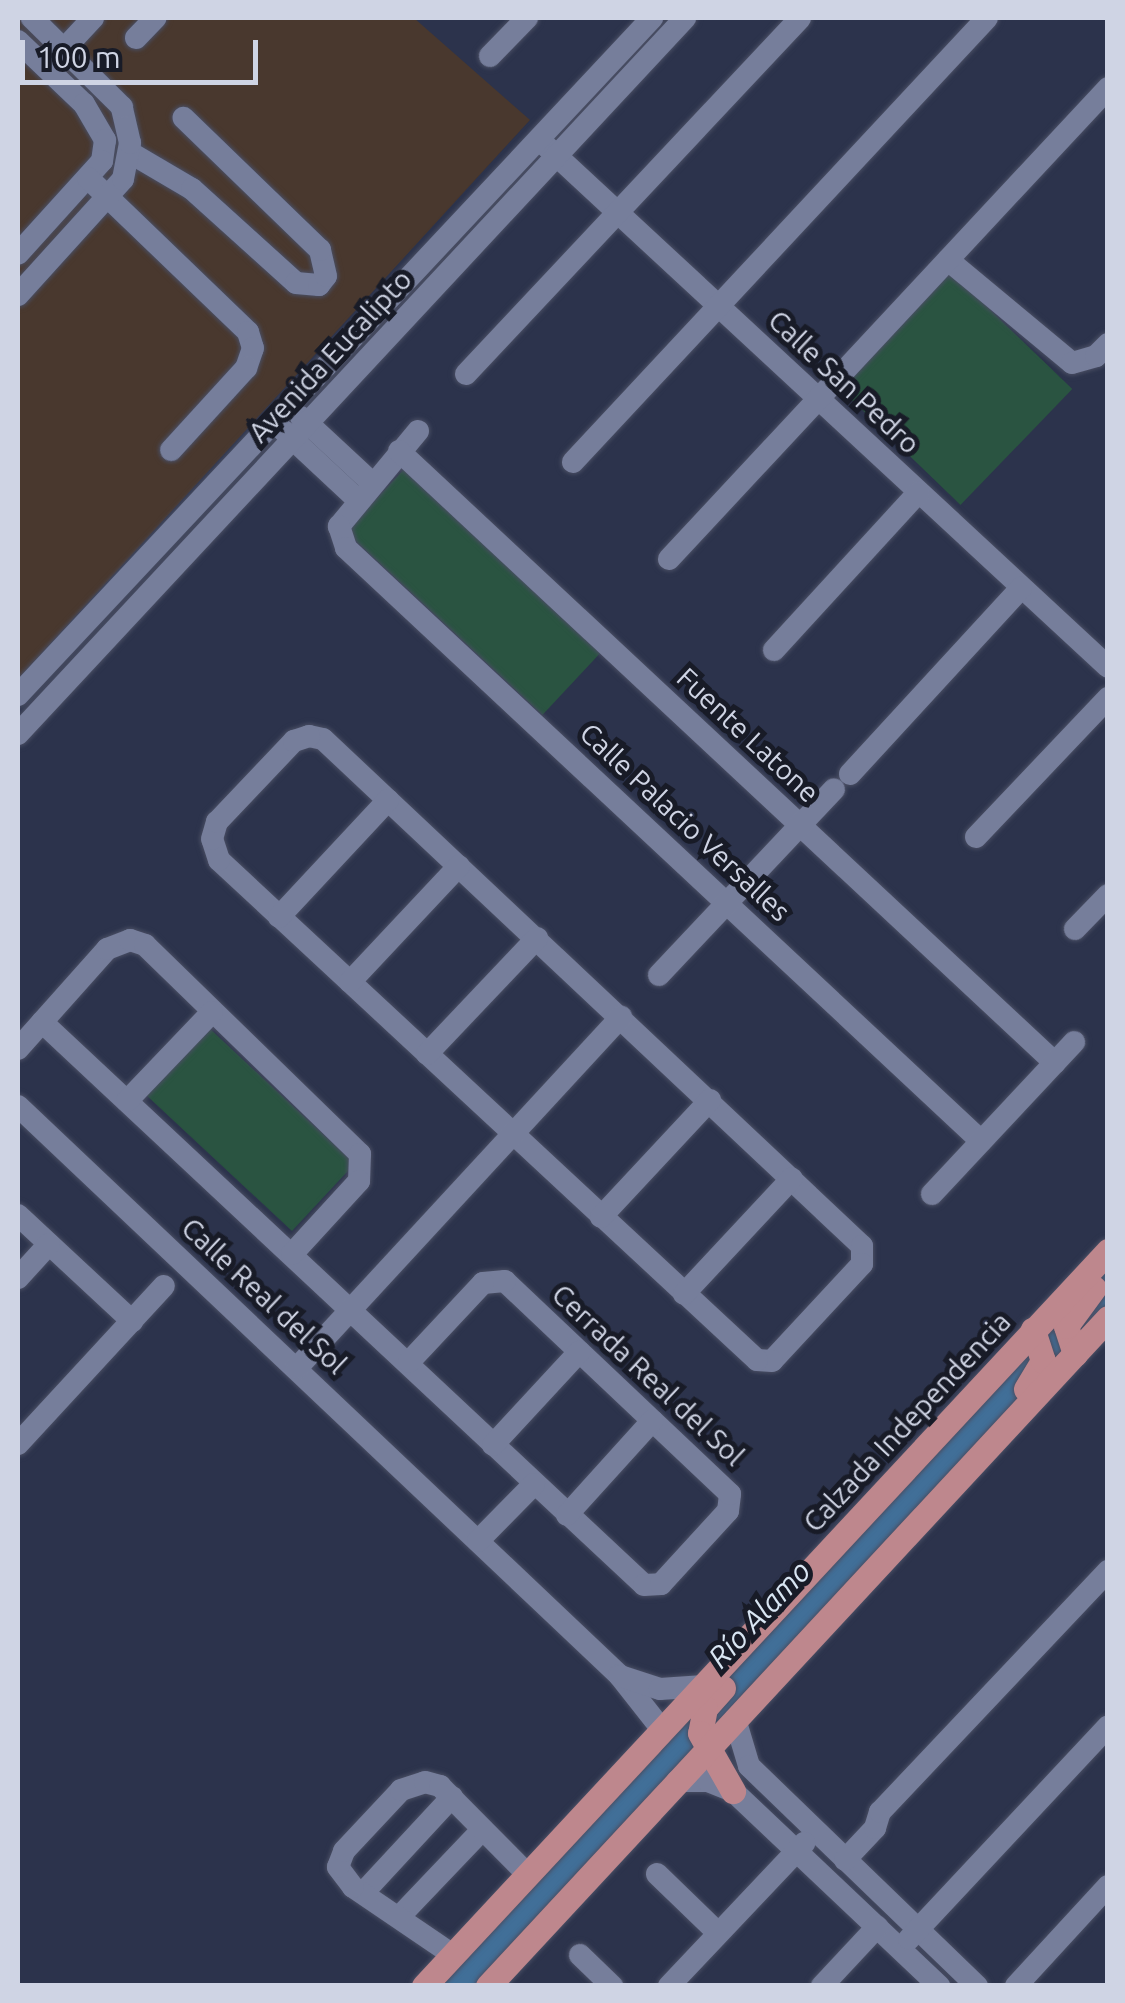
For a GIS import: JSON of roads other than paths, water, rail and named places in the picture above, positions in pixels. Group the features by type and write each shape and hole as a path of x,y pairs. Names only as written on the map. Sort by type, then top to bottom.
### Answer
{"main road":[{"name":"Calzada Independencia","path":"424,1986 1108,1251"},
{"path":"1075,1354 1066,1326 1108,1274"},
{"path":"488,1986 1108,1318"},
{"path":"970,1467 974,1446 1040,1372 1034,1330"},
{"path":"733,1791 706,1751 699,1721 705,1708 815,1583 829,1551"}],"street":[{"path":"18,295 124,179 129,152 122,107 32,18"},
{"path":"64,48 93,18"},
{"path":"136,38 155,18"},
{"path":"490,56 527,18"},
{"name":"Avenida Eucalipto","path":"18,734 302,432 548,148 652,18"},
{"name":"Avenida Eucalipto","path":"18,695 282,415 548,148 685,18"},
{"path":"466,374 800,18"},
{"path":"573,462 987,18"},
{"path":"18,42 98,122 104,151 88,178 18,254"},
{"path":"669,559 1108,88"},
{"path":"129,152 192,189 296,284 318,285 326,276 320,250 184,118"},
{"name":"Calle San Pedro","path":"548,148 1108,667"},
{"path":"88,178 248,332 253,348 246,368 171,450"},
{"path":"948,260 1072,363 1096,356 1108,344"},
{"path":"282,415 364,491 418,431"},
{"name":"Fuente Latone","path":"400,451 1054,1063"},
{"name":"Calle Palacio Versalles","path":"364,491 339,526 346,548 982,1141"},
{"path":"774,650 919,492"},
{"path":"659,975 1021,588"},
{"path":"976,838 1108,698"},
{"path":"309,736 323,739 388,800 792,1178 864,1255 772,1361 757,1360 512,1134 219,860 212,839 216,822 294,741 309,736"},
{"path":"279,916 388,800"},
{"path":"350,982 459,866"},
{"path":"1075,929 1108,895"},
{"path":"427,1054 537,938"},
{"path":"18,1048 107,949 130,940 145,945 352,1141 364,1165 359,1181 292,1254"},
{"path":"128,1102 212,1012"},
{"path":"297,1368 621,1017"},
{"name":"Cerrada Real del Sol","path":"42,1022 409,1362 567,1515 652,1588 728,1511 730,1494 505,1281 493,1277 409,1362"},
{"path":"932,1194 1074,1042"},
{"path":"602,1217 710,1100"},
{"name":"Calle Real del Sol","path":"18,1106 619,1675 662,1731"},
{"path":"684,1294 792,1178"},
{"path":"18,1215 132,1320"},
{"path":"18,1278 49,1244"},
{"path":"18,1444 164,1286"},
{"path":"493,1445 579,1352"},
{"path":"567,1515 652,1421"},
{"path":"473,1536 529,1479"},
{"path":"840,1854 876,1828 880,1812 1108,1571"},
{"name":"Calle Real del Sol","path":"619,1675 660,1689 704,1686"},
{"path":"736,1720 749,1766 977,1986"},
{"path":"900,1949 1108,1726"},
{"path":"677,1781 708,1781 733,1791 939,1986"},
{"path":"453,1955 363,1894 338,1866 344,1851 411,1784 425,1782 452,1797 528,1875"},
{"path":"363,1894 452,1797"},
{"path":"400,1916 482,1830"},
{"path":"669,1986 815,1832"},
{"path":"657,1874 718,1933"},
{"path":"1016,1986 1108,1886"},
{"path":"822,1986 877,1927"},
{"path":"580,1955 612,1986"}],"waterway":[{"name":"Río Alamo","path":"459,1986 1108,1287"}]}
